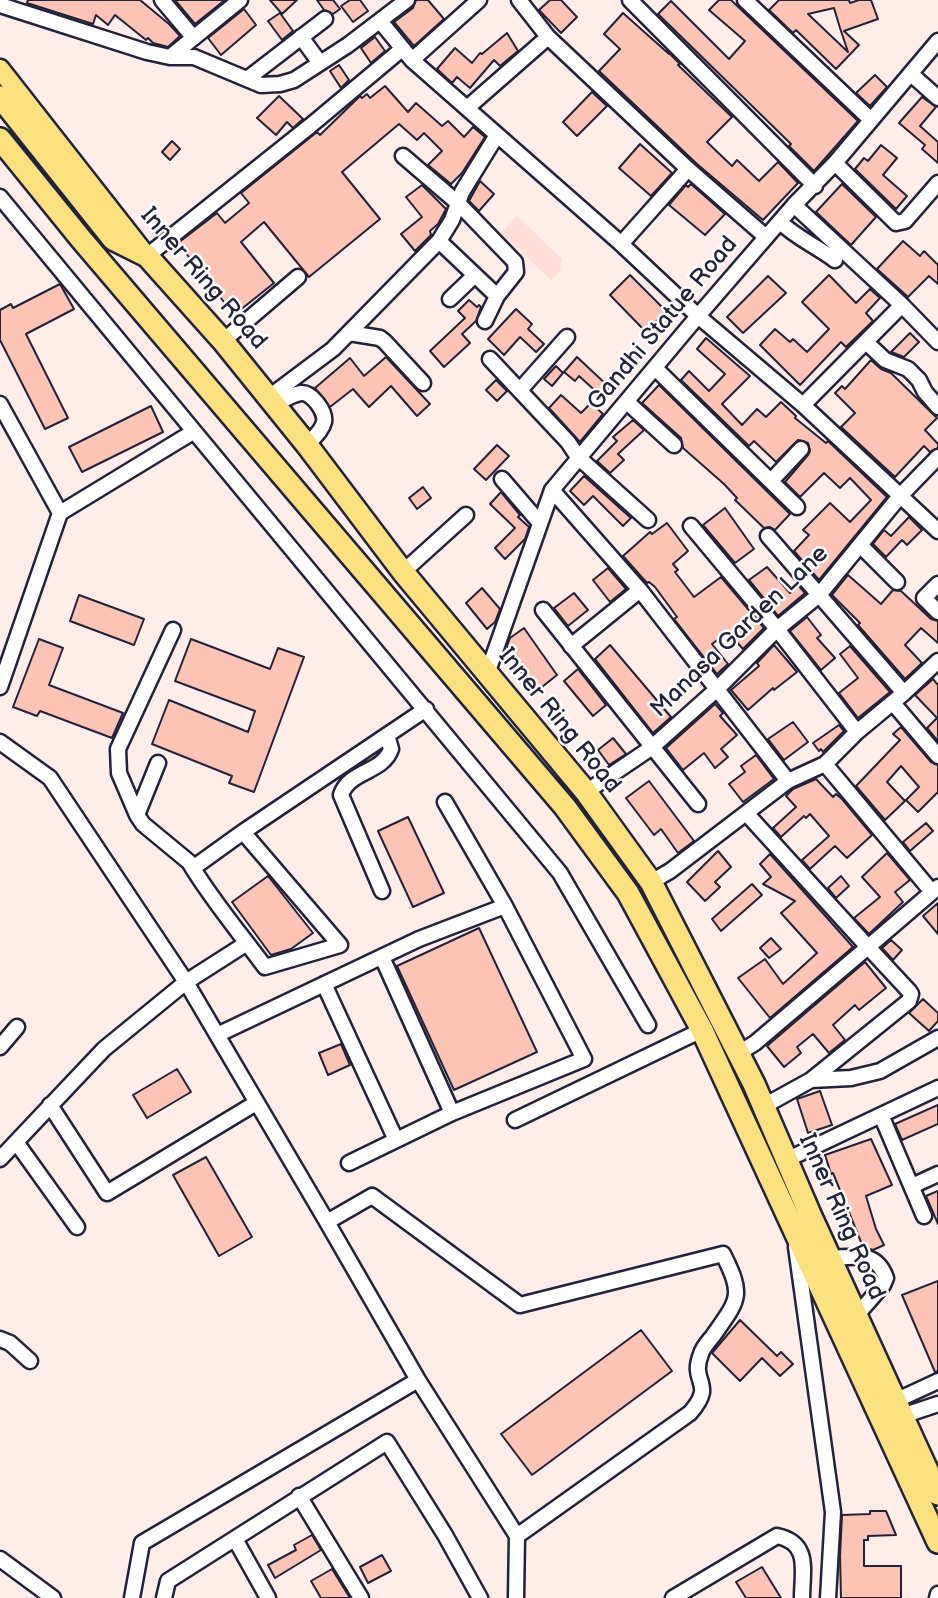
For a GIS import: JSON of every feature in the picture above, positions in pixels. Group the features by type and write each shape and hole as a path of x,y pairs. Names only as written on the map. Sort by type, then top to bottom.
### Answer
{"highway":[{"path":"0,97 113,239 146,256"},
{"name":"Inner Ring Road","path":"0,139 81,239 565,807 628,893 702,1030 938,1542"},
{"name":"Inner Ring Road","path":"146,256 223,341 272,401 403,572 586,792 651,882 764,1106 856,1316 936,1485"}],"main road":[{"name":"Inner Ring Road","path":"0,69 146,256"}],"street":[{"path":"162,0 192,37"},
{"path":"170,57 240,0"},
{"path":"0,5 147,52 170,57 194,57 261,85 294,80 407,0"},
{"path":"146,256 310,126 479,0"},
{"path":"519,0 548,37 688,169 766,237"},
{"path":"630,0 815,186"},
{"path":"745,0 871,120"},
{"path":"247,79 325,19"},
{"path":"380,21 407,54 698,316 803,405 938,531"},
{"path":"301,37 320,63"},
{"path":"467,108 548,37"},
{"name":"Gandhi Statue Road","path":"487,674 552,490 698,316 794,205 815,186 938,41"},
{"path":"911,74 938,98"},
{"path":"272,401 333,349 439,241 459,204 462,192 497,135"},
{"path":"403,156 459,204 515,262 516,272 497,296 485,321"},
{"path":"835,163 896,223 905,221 938,183"},
{"path":"621,244 688,169"},
{"path":"0,197 560,873 648,1025"},
{"path":"794,205 938,342"},
{"path":"780,222 798,238 812,243 835,260"},
{"path":"439,241 497,296"},
{"path":"450,299 475,275"},
{"path":"223,341 298,277"},
{"path":"803,405 902,305"},
{"path":"349,333 380,338 423,383"},
{"path":"520,390 568,337"},
{"path":"866,342 886,360 908,369 938,407"},
{"path":"490,359 568,442 578,457 648,520"},
{"path":"655,368 797,507"},
{"path":"272,401 300,393 307,394 314,400 324,416 324,424 307,445"},
{"path":"626,402 674,444"},
{"path":"0,404 60,513"},
{"path":"0,687 60,513 192,432"},
{"path":"771,481 801,449"},
{"name":"Manasa Garden Lane","path":"586,792 651,748 716,690 777,629 819,595 900,496 938,457"},
{"path":"502,479 539,522"},
{"path":"552,490 640,590 788,781"},
{"path":"403,572 466,515"},
{"path":"691,526 777,629 857,732"},
{"path":"768,536 819,595 899,698 938,756"},
{"path":"860,546 897,582"},
{"path":"938,584 924,598 938,612"},
{"path":"571,646 640,590"},
{"path":"543,610 698,804"},
{"path":"173,630 118,750 119,773 137,815 143,824 189,862 265,967 340,945 243,832"},
{"path":"651,882 670,871 788,781 825,764 857,732 935,670"},
{"path":"193,868 426,709"},
{"path":"382,891 341,795 343,789 357,775 386,759 391,749 387,736"},
{"path":"0,742 50,778 186,982 418,1380 517,1536 516,1598"},
{"path":"137,815 158,763"},
{"path":"738,1053 755,1043 935,890 825,764"},
{"path":"349,1163 452,1113 584,1059 505,906 445,802"},
{"path":"746,813 909,991 909,1001 811,1080 764,1106"},
{"path":"217,1035 418,939 505,906"},
{"path":"0,1159 104,1049 186,982 247,943"},
{"path":"382,957 452,1113"},
{"path":"324,984 396,1140"},
{"path":"0,1047 17,1027"},
{"path":"515,1120 702,1030"},
{"path":"811,1080 851,1077 880,1071 938,1038"},
{"path":"786,1160 938,1088"},
{"path":"50,1105 107,1192 256,1103"},
{"path":"881,1115 924,1216"},
{"path":"16,1142 77,1227"},
{"path":"912,1186 938,1174"},
{"path":"327,1222 372,1196 520,1305 723,1254 737,1280 737,1291 732,1309 701,1352 696,1372 704,1390 702,1399 690,1413 517,1536"},
{"path":"794,1232 833,1512 828,1598"},
{"path":"830,1258 866,1257 874,1259 883,1270 886,1278 883,1285 856,1316"},
{"path":"0,1339 10,1343 30,1361"},
{"path":"132,1598 142,1543 418,1380"},
{"path":"899,1408 938,1381"},
{"path":"899,1408 938,1404"},
{"path":"164,1598 167,1581 387,1442 445,1535 477,1597"},
{"path":"299,1496 361,1598"},
{"path":"673,1598 777,1536 791,1539 802,1552 802,1598"},
{"path":"235,1539 268,1598"},
{"path":"0,1559 53,1598"}],"shaded area":[{"path":"517,216 562,259 560,271 551,280 501,233"}],"building":[{"path":"28,0 140,0 180,36 168,47 153,43 148,38 146,40 115,15 108,25 96,15 93,24 27,3"},
{"path":"175,0 225,0 195,24"},
{"path":"270,0 297,0 282,14"},
{"path":"317,0 333,0 340,9 333,14 324,10"},
{"path":"350,0 360,0 368,11 353,22 341,6"},
{"path":"416,0 428,0 444,19 414,46 394,22 413,8"},
{"path":"550,0 561,0 577,17 561,33 539,10"},
{"path":"719,0 731,0 858,121 814,171 789,146 791,144 658,14 671,1 729,59 745,41 709,10"},
{"path":"779,0 849,0 850,3 871,0 878,19 844,31 859,45 836,69 796,30 793,33 769,10","holes":["834,8 848,52 808,14"]},
{"path":"244,9 256,25 221,55 208,38"},
{"path":"280,13 293,31 282,40 268,21"},
{"path":"623,13 669,54 667,51 732,117 707,142 732,166 737,160 759,181 778,162 798,183 763,220 697,164 599,71 620,49 604,34"},
{"path":"507,33 518,51 500,66 494,60 470,88 457,77 452,83 437,69 455,48 472,63 480,53"},
{"path":"375,37 385,51 371,63 361,48"},
{"path":"339,65 349,80 341,88 330,71"},
{"path":"875,75 887,87 870,106 856,93"},
{"path":"385,86 408,112 416,103 442,126 448,121 464,137 473,127 485,137 462,173 451,184 428,165 442,151 424,133 417,140 399,124 342,172 380,219 309,277 264,222 241,242 274,283 234,315 178,243 217,213 225,223 249,203 241,193 317,132 320,135 360,96 362,98 367,94 370,98"},
{"path":"592,92 607,106 577,136 563,122"},
{"path":"279,96 303,119 293,128 287,122 276,135 257,118"},
{"path":"922,97 936,107 920,126 938,142 938,163 922,149 925,145 899,123"},
{"path":"172,141 180,149 170,160 162,152"},
{"path":"640,144 672,173 651,196 619,168"},
{"path":"881,145 897,158 883,175 907,196 896,209 855,169 864,158 868,161"},
{"path":"480,181 494,194 479,211 469,201"},
{"path":"691,184 725,214 705,235 669,205 686,185 688,187"},
{"path":"842,184 876,217 851,245 816,212"},
{"path":"422,185 446,209 438,224 430,231 431,235 415,251 401,234 422,217 406,197"},
{"path":"903,241 920,256 924,251 938,265 938,284 929,276 908,297 877,269"},
{"path":"630,275 666,311 646,332 610,295"},
{"path":"829,275 856,303 870,289 880,298 866,313 873,321 846,347 841,342 800,385 760,345 775,329 790,342 793,339 807,352 829,329 802,302"},
{"path":"768,276 786,293 743,333 727,317"},
{"path":"60,284 74,309 26,334 68,418 45,429 0,340 0,310 11,304 13,308"},
{"path":"469,300 481,307 476,321 462,334 470,343 444,367 430,351 465,318 458,311"},
{"path":"516,309 532,324 528,329 544,344 536,352 520,337 504,355 488,339"},
{"path":"910,333 919,342 904,357 891,352"},
{"path":"706,338 750,376 722,404 742,425 757,409 766,417 781,402 795,418 826,443 828,441 887,497 819,580 794,551 809,535 803,530 830,503 850,522 871,500 850,478 840,488 824,473 800,497 785,482 808,455 808,443 798,440 776,462 754,441 749,446 681,380 689,371 709,391 725,374 697,349"},
{"path":"386,357 430,404 417,416 391,386 369,407 353,389 330,407 315,388 350,358 364,376"},
{"path":"577,357 609,387 601,396 579,376 575,381 564,372"},
{"path":"871,360 891,373 937,418 925,430 938,444 938,448 930,452 924,446 895,477 841,427 855,413 835,393 842,386 845,389"},
{"path":"556,366 563,373 552,386 544,379"},
{"path":"496,380 507,391 497,401 486,390"},
{"path":"659,385 790,514 775,530 764,528 735,500 737,498 724,484 683,448 681,438 642,403"},
{"path":"561,395 581,413 591,403 603,414 580,442 549,408"},
{"path":"151,406 163,432 82,472 69,447"},
{"path":"633,420 644,430 618,454 624,460 610,473 597,461 617,441 613,437"},
{"path":"497,445 509,456 486,480 474,469"},
{"path":"584,476 631,518 623,526 593,496 584,505 570,491"},
{"path":"423,487 431,498 417,509 409,498"},
{"path":"501,492 520,515 518,517 529,527 525,539 505,559 495,548 515,528 490,504"},
{"path":"725,508 754,549 735,563 703,525"},
{"path":"909,517 922,530 907,545 902,540 886,557 873,544 884,530 891,536"},
{"path":"667,523 688,551 673,564 678,570 675,572 694,597 721,577 764,628 743,649 728,632 712,644 728,664 717,674 674,619 677,617 655,587 647,583 623,556 650,532 652,534"},
{"path":"767,567 790,593 798,585 805,593 778,616 749,580"},
{"path":"608,568 626,589 610,602 593,580"},
{"path":"848,575 881,604 893,590 901,591 931,619 938,621 938,643 921,628 905,645 922,663 905,679 858,625 860,623 832,595"},
{"path":"482,588 500,609 495,622 487,629 466,603"},
{"path":"574,593 588,610 568,626 554,608"},
{"path":"79,595 144,619 134,645 70,621"},
{"path":"807,617 821,635 817,638 835,658 821,670 790,631"},
{"path":"524,628 557,675 537,691 520,671 523,669 507,646 510,638"},
{"path":"39,639 63,648 49,685 123,713 112,738 40,711 37,716 13,707"},
{"path":"191,639 270,669 278,648 304,657 254,792 229,783 232,776 152,744 169,700 248,732 255,711 175,681"},
{"path":"610,645 671,717 653,733 595,659"},
{"path":"774,645 797,672 748,710 731,690 759,666 757,663"},
{"path":"850,646 890,692 858,718 839,693 858,678 840,654"},
{"path":"578,669 606,705 593,716 564,681"},
{"path":"933,679 938,685 938,741 927,728 937,718 915,695"},
{"path":"715,704 723,713 720,716 737,735 721,749 728,757 715,768 704,753 683,770 666,748"},
{"path":"793,722 808,742 784,760 768,739"},
{"path":"839,725 844,731 823,752 821,749 819,751 813,743"},
{"path":"901,727 931,762 938,765 938,792 918,812 906,800 919,787 901,766 887,782 905,801 885,820 856,786 900,740 893,734"},
{"path":"613,738 626,754 609,765 598,750"},
{"path":"756,755 774,779 743,802 729,784 745,772 741,766"},
{"path":"816,779 833,797 836,794 842,799 872,835 847,858 835,846 810,869 802,860 829,836 810,814 806,818 804,816 781,837 773,828 796,807 786,796 793,789"},
{"path":"649,781 694,841 678,853 661,829 654,835 626,798"},
{"path":"408,817 444,893 413,907 378,831"},
{"path":"926,823 933,831 910,851 903,842"},
{"path":"718,851 731,867 715,882 720,887 705,901 687,882"},
{"path":"887,853 910,880 895,892 903,902 869,934 854,918 880,897 862,877"},
{"path":"770,854 853,947 770,1018 738,978 765,959 783,984 817,953 781,913 795,901 763,884 771,877 760,864"},
{"path":"268,876 313,933 291,949 271,955 232,902"},
{"path":"841,876 849,886 836,898 828,888"},
{"path":"752,884 762,895 721,931 712,919"},
{"path":"938,903 938,934 923,916"},
{"path":"479,928 537,1052 454,1090 397,966"},
{"path":"771,938 781,949 769,958 760,948"},
{"path":"891,940 902,950 893,960 882,948"},
{"path":"865,962 886,988 859,1010 855,1005 833,1025 845,1040 829,1053 813,1034 797,1047 801,1053 784,1067 767,1046"},
{"path":"923,999 938,1013 938,1021 929,1031 909,1013"},
{"path":"341,1044 350,1065 328,1075 319,1053"},
{"path":"177,1069 191,1092 147,1118 133,1095"},
{"path":"820,1091 832,1125 808,1133 797,1099"},
{"path":"938,1105 938,1124 902,1140 895,1124"},
{"path":"871,1139 892,1185 866,1196 884,1245 873,1250 863,1247 825,1155"},
{"path":"206,1157 252,1237 219,1256 173,1175"},
{"path":"938,1191 938,1224 926,1196"},
{"path":"938,1281 938,1371 935,1372 902,1295"},
{"path":"740,1320 777,1356 781,1352 793,1364 780,1376 762,1358 740,1381 712,1353"},
{"path":"641,1330 672,1371 532,1475 501,1434"},
{"path":"870,1511 886,1511 896,1535 868,1536 868,1540 864,1540 864,1566 901,1566 901,1598 841,1598 842,1515 870,1514"},
{"path":"312,1535 321,1550 275,1578 268,1565 296,1550 294,1545"},
{"path":"382,1555 391,1571 368,1583 360,1567"},
{"path":"762,1567 781,1598 746,1598 736,1582"},
{"path":"332,1569 350,1598 321,1598 311,1581"}]}
